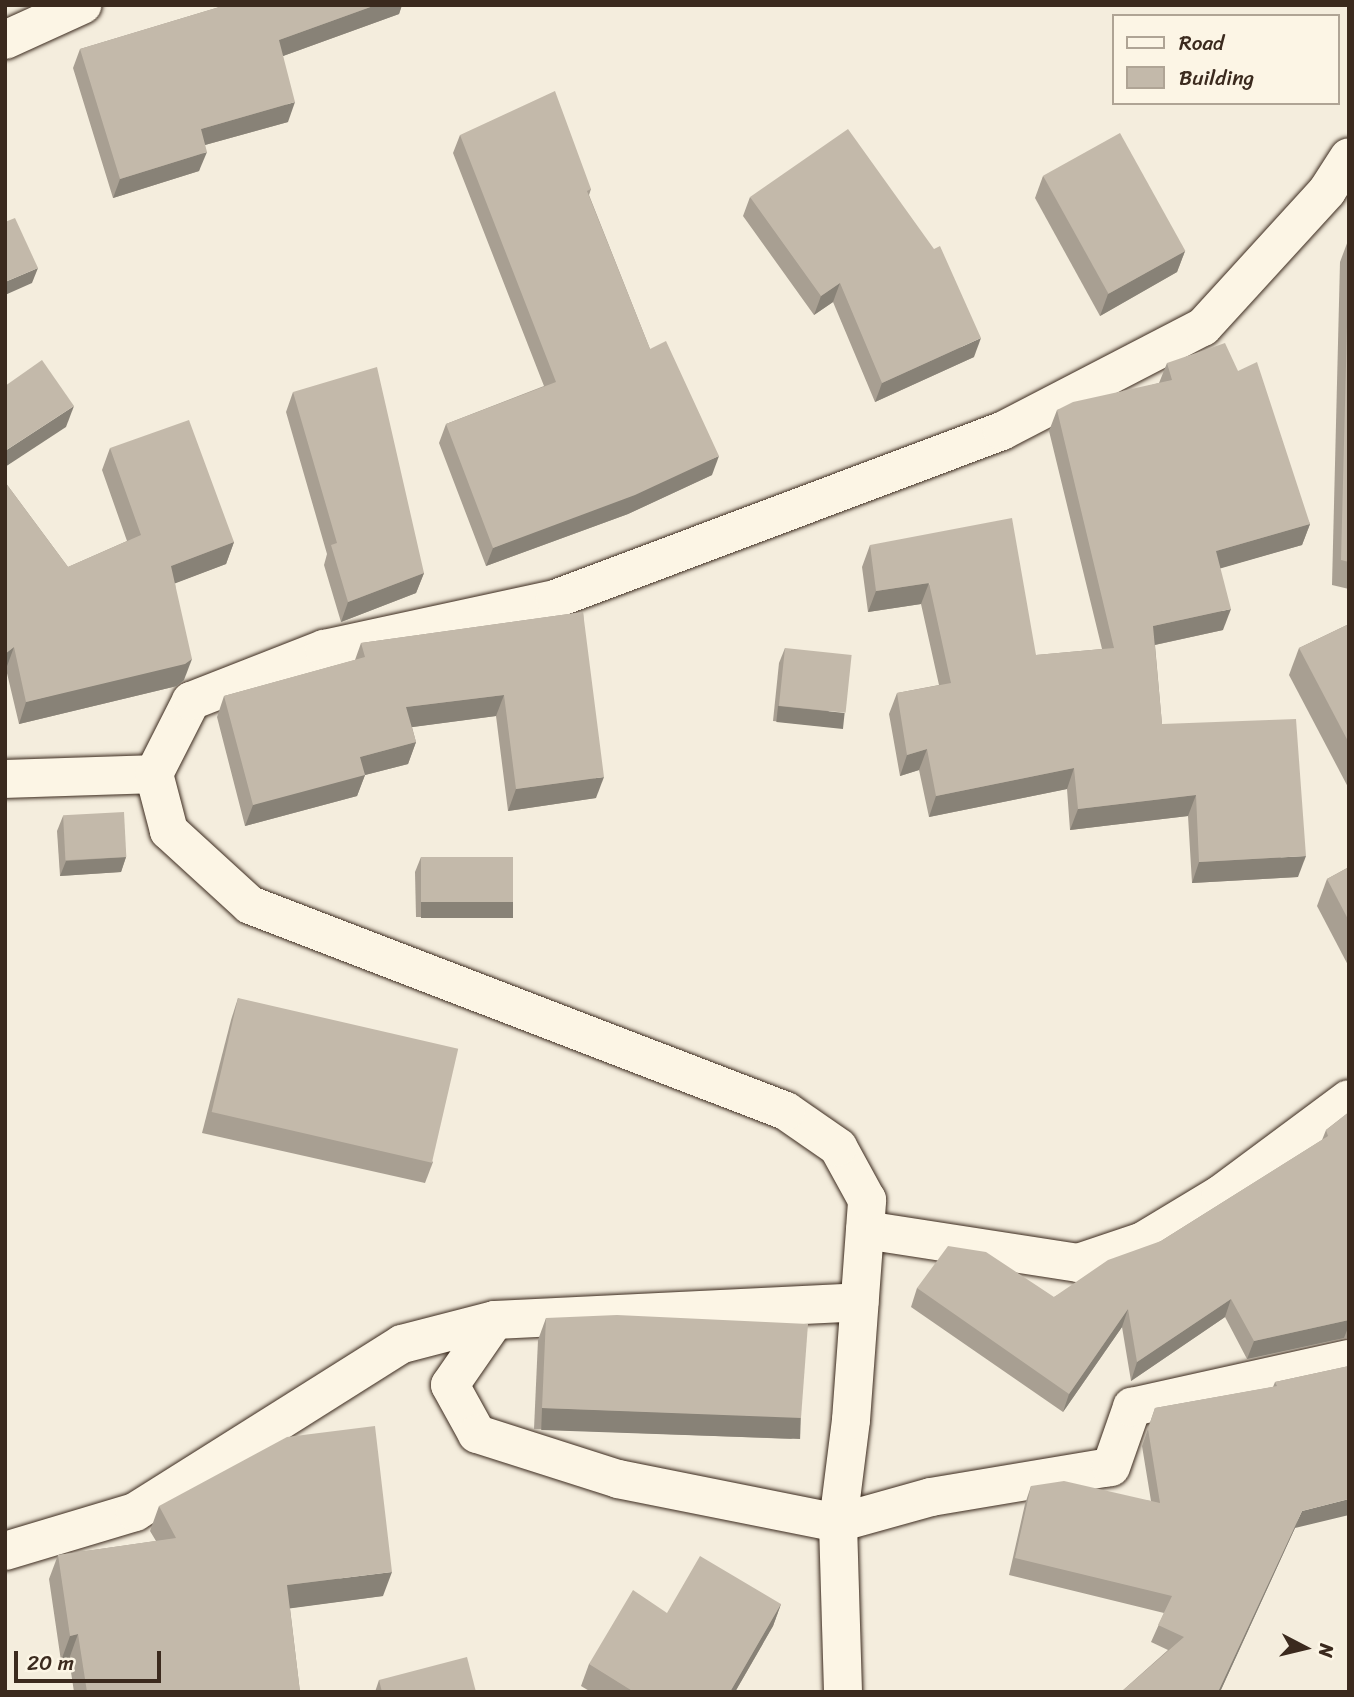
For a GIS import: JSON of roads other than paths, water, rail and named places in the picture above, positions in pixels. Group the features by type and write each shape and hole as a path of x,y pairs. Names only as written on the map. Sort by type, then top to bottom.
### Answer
{"street":[{"path":"5,40 82,5"},
{"path":"843,1692 838,1522 860,1302 867,1200 838,1147 786,1111 250,905 169,831 154,774 191,701 324,649 555,599 1002,431 1073,395 1203,327 1327,191 1349,157"},
{"path":"5,779 154,774"},
{"path":"865,1230 1078,1263 1143,1241 1221,1195 1349,1099"},
{"path":"5,1551 135,1512 402,1344 495,1320 860,1302"},
{"path":"495,1320 450,1385 477,1434 618,1479 838,1522 931,1497 1111,1466 1132,1407 1349,1359"}]}
